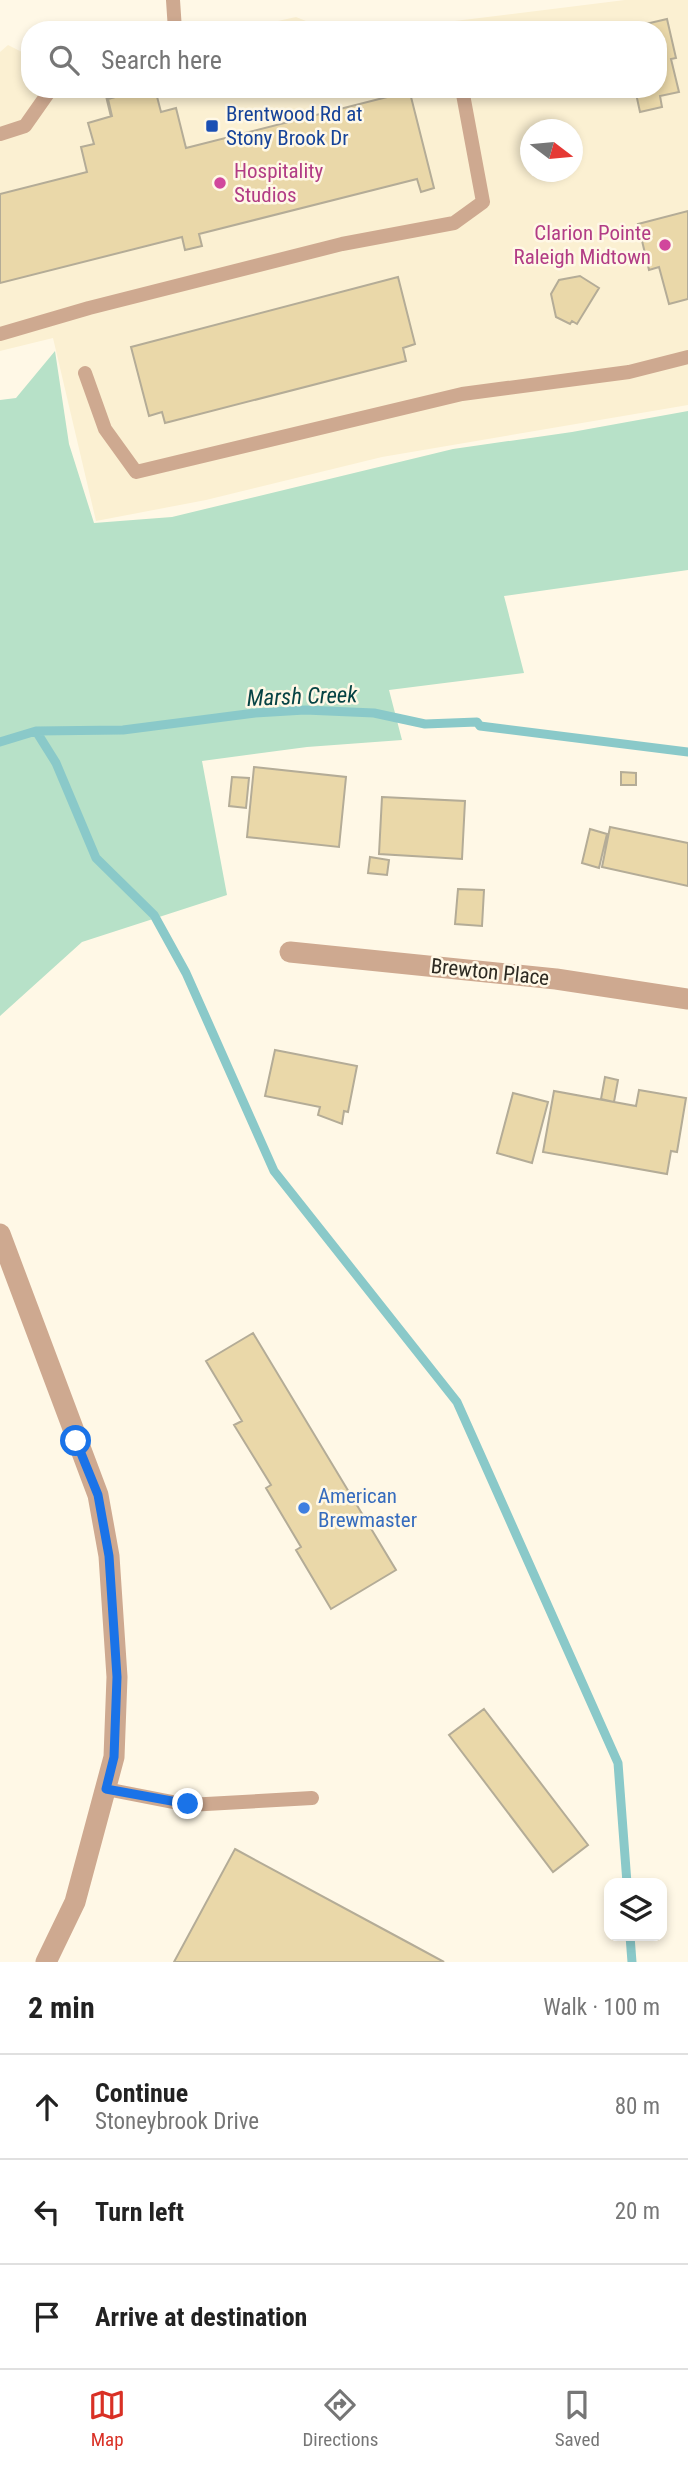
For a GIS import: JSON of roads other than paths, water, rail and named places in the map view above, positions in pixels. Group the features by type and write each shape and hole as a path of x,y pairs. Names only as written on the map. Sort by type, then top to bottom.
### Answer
{"street":[{"name":"Brewton Place","path":"290,952 556,979 688,999"},
{"path":"0,1234 98,1495 109,1556 117,1677 114,1757 75,1902 46,1962"}],"lane":[{"path":"173,0 175,21"},
{"path":"0,134 25,125 44,98"},
{"path":"0,334 89,308 342,244 454,223 483,202 465,98"},
{"path":"85,373 105,429 136,472 462,394 629,372 688,357"},
{"path":"106,1789 188,1804 312,1798"}],"waterway":[{"name":"Marsh Creek","path":"0,742 36,731 123,730 255,713 305,710 374,713 425,724 477,722 480,726 688,752"},
{"path":"36,731 56,763 96,858 154,915 186,973 274,1171 457,1402 618,1763 627,1878"},
{"path":"630,1941 632,1962"}],"place":[{"name":"Brentwood Rd at Stony Brook Dr","path":"212,126"},
{"name":"Hospitality Studios","path":"220,183"},
{"name":"Clarion Pointe Raleigh Midtown","path":"665,245"},
{"name":"American Brewmaster","path":"304,1508"}]}
